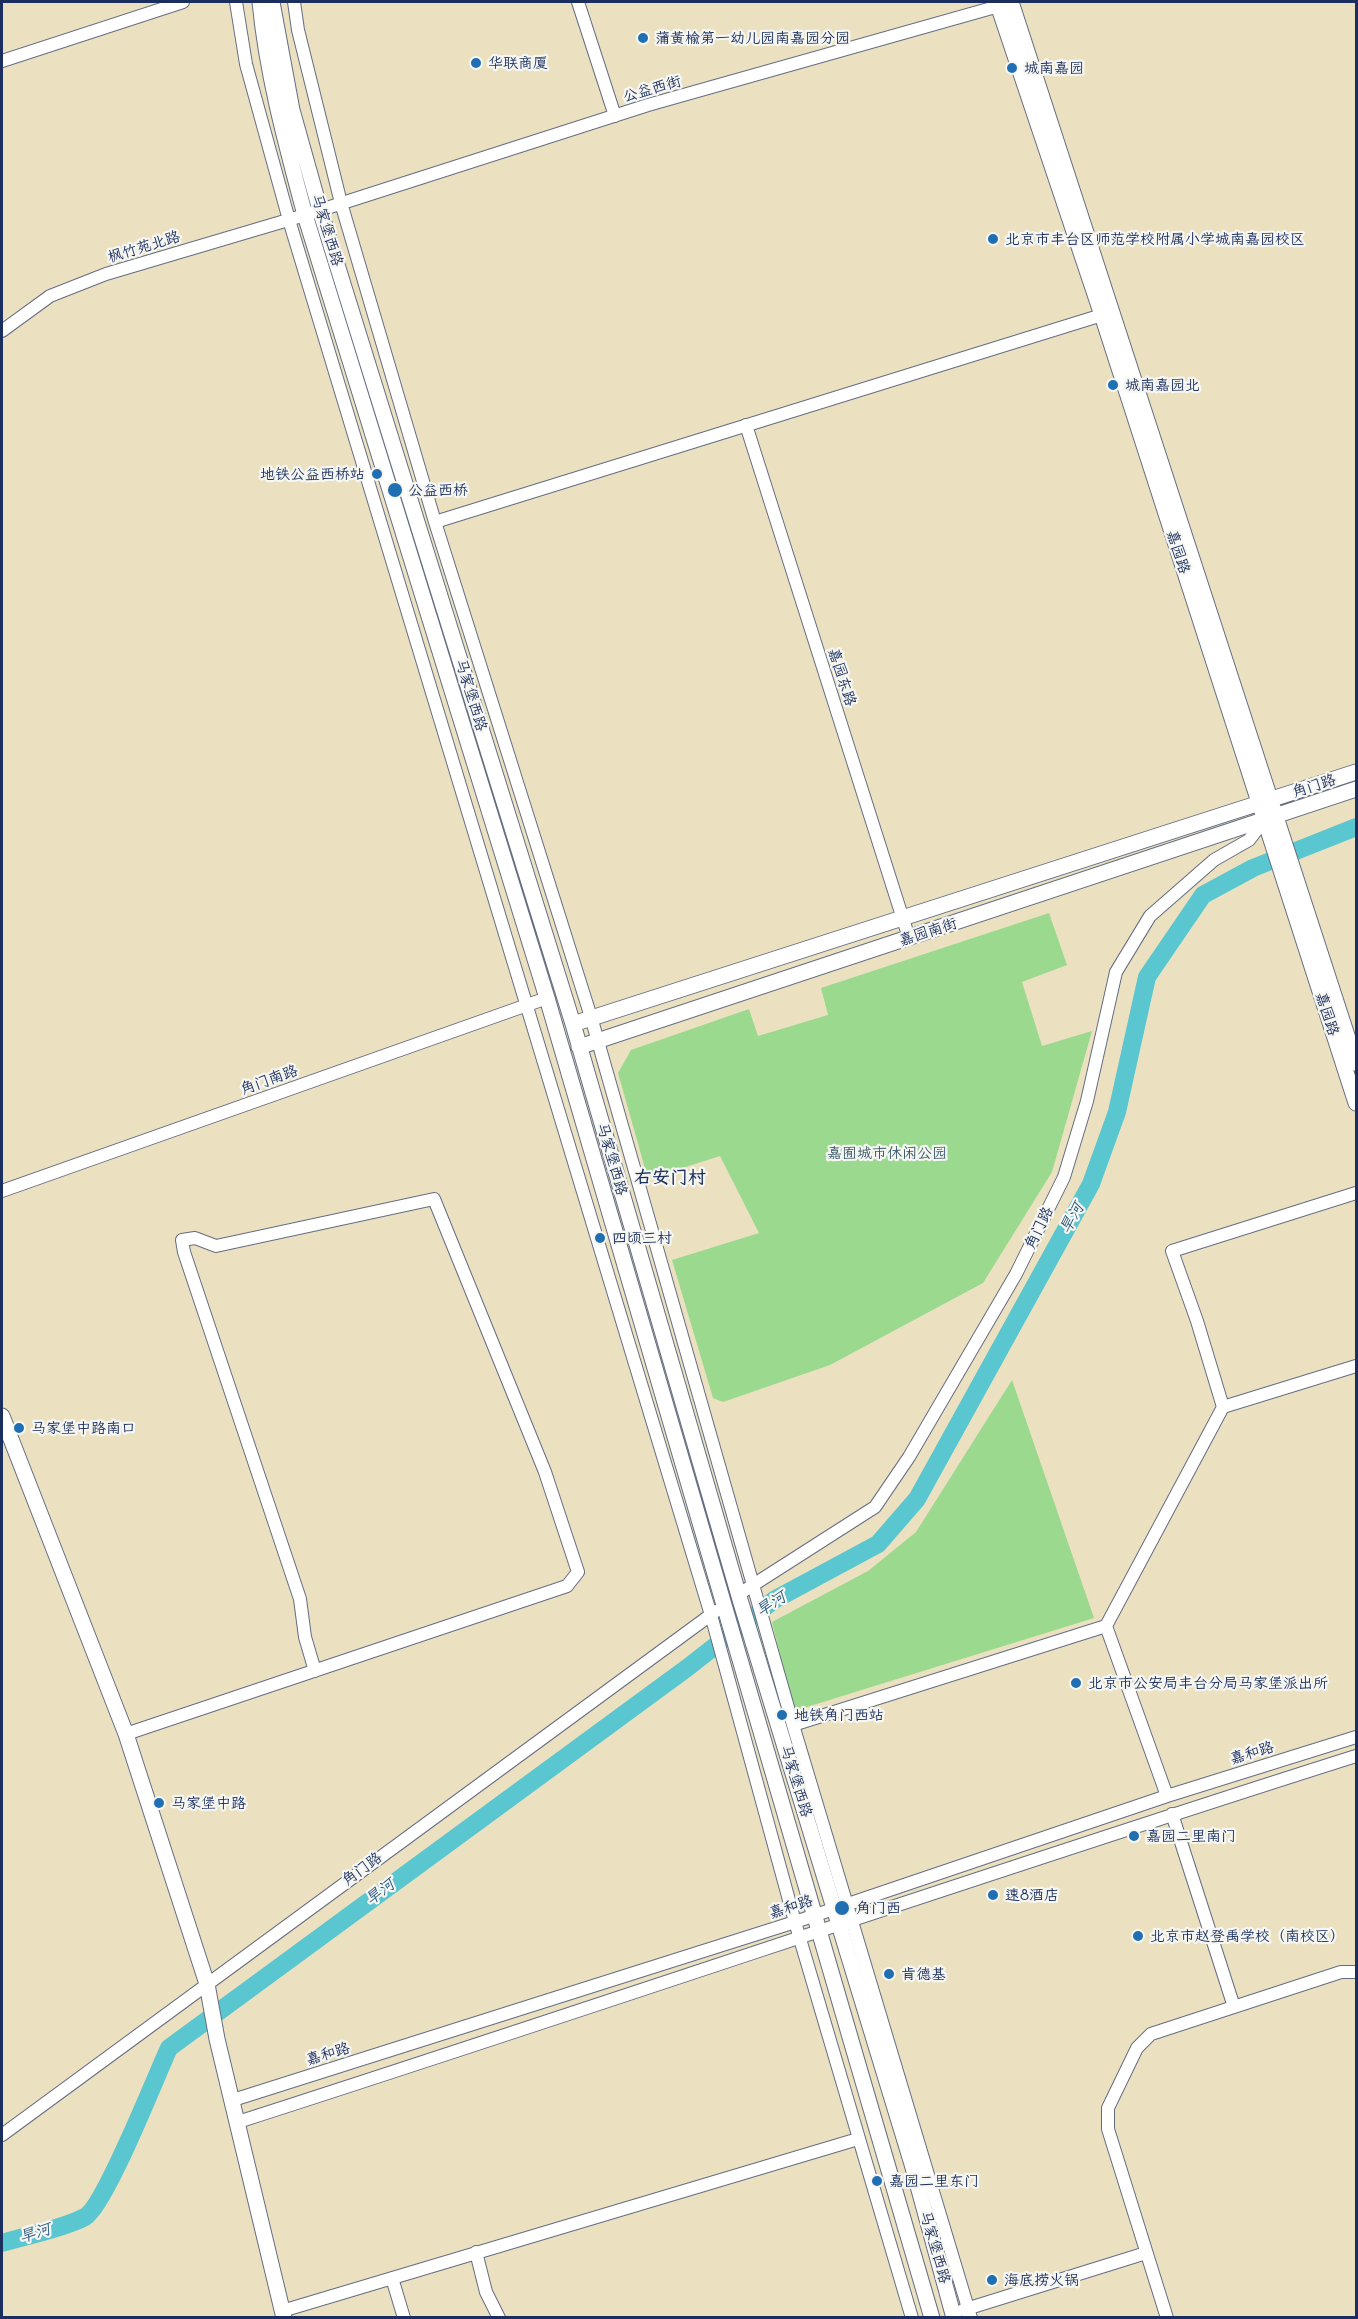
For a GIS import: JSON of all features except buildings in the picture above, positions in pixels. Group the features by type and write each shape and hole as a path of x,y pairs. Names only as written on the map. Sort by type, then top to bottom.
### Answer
{"main road":[{"name":"马家堡西路","path":"260,2 265,56 278,115 313,212 573,1024 754,1644 842,1906 954,2315"},
{"name":"马家堡西路","path":"272,2 313,212 547,998 932,2318"},
{"name":"嘉园路","path":"1004,3 1102,315 1266,802"},
{"name":"嘉园路","path":"1004,3 1266,802 1356,1103"},
{"name":"角门路","path":"1266,802 1356,772"},
{"name":"角门路","path":"1273,824 1356,789"},
{"name":"嘉园南街","path":"573,1024 1266,802"},
{"name":"嘉园南街","path":"579,1047 909,938 1273,824"},
{"name":"嘉园路","path":"1291,884 1356,1063"},
{"path":"2,1416 126,1734 208,1988 217,2039 283,2314"}],"street":[{"path":"2,61 183,2"},
{"path":"236,2 252,86 289,220 524,1005 724,1660 795,1922 912,2318"},
{"name":"马家堡西路","path":"294,2 298,30 341,203 435,522 591,1017 769,1634 842,1906"},
{"path":"578,2 615,116"},
{"name":"公益西街","path":"313,212 615,116 1004,3"},
{"name":"枫竹苑北路","path":"2,332 50,296 74,285 313,212"},
{"path":"435,522 1102,315"},
{"name":"嘉园东路","path":"746,425 909,938"},
{"name":"角门路","path":"740,1598 875,1507 909,1457 1016,1274 1064,1177 1087,1101 1116,972 1150,916 1214,860 1273,824"},
{"name":"角门南路","path":"2,1191 547,998"},
{"path":"1223,1407 1197,1321 1172,1251 1356,1193"},
{"path":"126,1734 315,1671 567,1586 578,1572 545,1472 473,1290 434,1199 216,1246 195,1238 183,1240 184,1252 300,1599 315,1671"},
{"path":"793,1725 1106,1626 1223,1407 1356,1366"},
{"name":"角门路","path":"2,2135 208,1988 725,1609"},
{"path":"1106,1626 1167,1796"},
{"name":"嘉和路","path":"233,2100 795,1922 1167,1796 1356,1737"},
{"path":"238,2122 800,1939 1172,1814 1356,1756"},
{"path":"1172,1814 1234,2007"},
{"name":"马家堡西路","path":"847,1923 970,2313"},
{"path":"1167,2318 1108,2129 1108,2108 1137,2048 1151,2034 1341,1972 1356,1972"},
{"path":"283,2314 476,2252 858,2139"},
{"path":"476,2252 486,2292 500,2318"},
{"path":"954,2315 970,2313 1146,2253"},
{"path":"392,2278 404,2318"}],"green space":[{"name":"嘉囿城市休闲公园","path":"1049,913 1067,965 1022,982 1042,1046 1092,1031 1052,1172 983,1283 830,1365 723,1402 713,1398 672,1260 759,1233 720,1156 648,1179 618,1073 631,1050 749,1009 758,1036 828,1015 821,988"},
{"path":"1012,1380 1094,1618 794,1711 772,1622 868,1571 916,1532"}],"waterway":[{"name":"旱河","path":"2,2243 77,2221 94,2208 117,2166 169,2048 687,1668 774,1600 878,1544 917,1499 1091,1184 1117,1112 1147,977 1203,895 1253,868 1356,827"}],"place":[{"name":"蒲黄榆第一幼儿园南嘉园分园","path":"643,38"},
{"name":"华联商厦","path":"476,63"},
{"name":"城南嘉园","path":"1012,68"},
{"name":"北京市丰台区师范学校附属小学城南嘉园校区","path":"993,239"},
{"name":"城南嘉园北","path":"1113,385"},
{"name":"地铁公益西桥站","path":"377,474"},
{"name":"公益西桥","path":"395,490"},
{"name":"四顷三村","path":"600,1238"},
{"name":"马家堡中路南口","path":"19,1428"},
{"name":"北京市公安局丰台分局马家堡派出所","path":"1076,1683"},
{"name":"地铁角门西站","path":"782,1715"},
{"name":"马家堡中路","path":"159,1803"},
{"name":"嘉园二里南门","path":"1134,1836"},
{"name":"速8酒店","path":"993,1895"},
{"name":"角门西","path":"842,1908"},
{"name":"北京市赵登禹学校（南校区）","path":"1138,1936"},
{"name":"肯德基","path":"889,1974"},
{"name":"嘉园二里东门","path":"877,2181"},
{"name":"海底捞火锅","path":"992,2280"}],"district":[{"name":"右安门村","path":"670,1177"}]}
